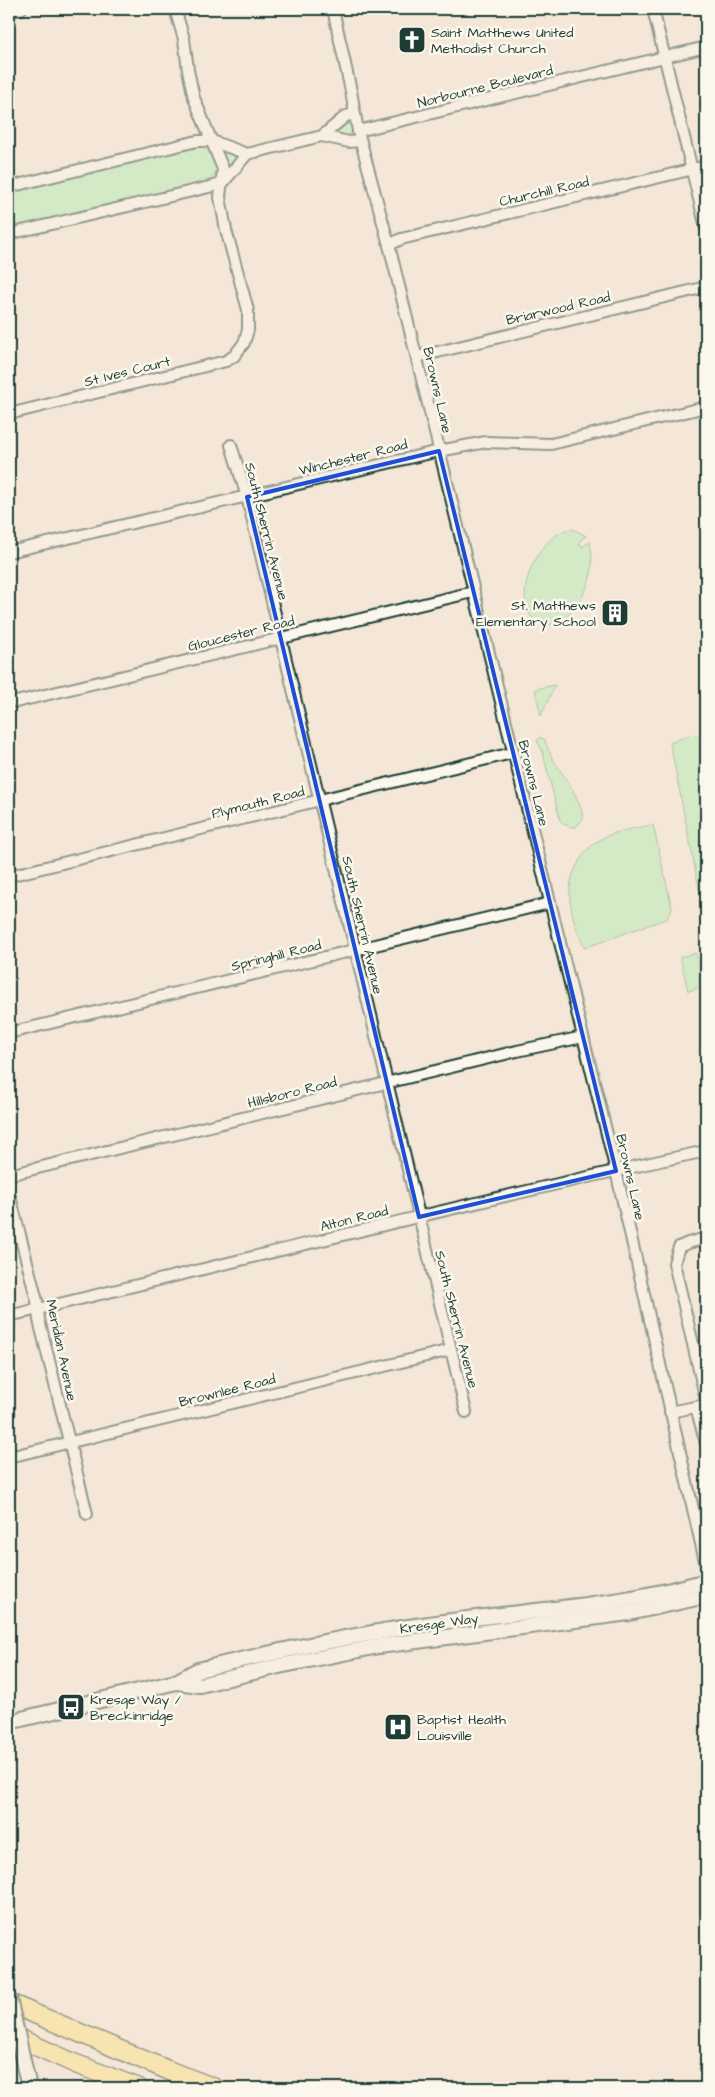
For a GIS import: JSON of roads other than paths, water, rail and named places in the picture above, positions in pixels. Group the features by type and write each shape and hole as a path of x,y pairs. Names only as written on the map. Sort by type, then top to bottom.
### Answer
{"highway":[{"path":"9,2003 215,2088"},
{"path":"9,2034 76,2064 139,2088"}],"street":[{"path":"9,12 21,9"},
{"path":"175,9 184,39 194,98 223,169 222,184"},
{"name":"Browns Lane","path":"333,9 359,136 389,244 512,753 616,1171 706,1566"},
{"path":"653,9 706,228"},
{"name":"Norbourne Boulevard","path":"246,154 322,136 349,142 359,136 706,47"},
{"name":"Norbourne Boulevard","path":"322,136 346,116 355,114"},
{"path":"9,187 197,141 212,141 246,154 222,184 9,234"},
{"name":"Churchill Road","path":"389,244 401,239 706,166"},
{"name":"St Ives Court","path":"9,414 226,361 234,356 244,343 248,330 248,310 230,248 220,197 222,184"},
{"name":"Briarwood Road","path":"416,357 706,287"},
{"name":"Winchester Road","path":"9,552 439,450 486,442 551,444 706,407"},
{"name":"South Sherrin Avenue","path":"231,445 247,497 466,1412"},
{"name":"Gloucester Road","path":"16,702 473,592"},
{"name":"Plymouth Road","path":"9,876 512,753"},
{"name":"Springhill Road","path":"9,1033 550,903"},
{"name":"Hillsboro Road","path":"9,1175 583,1037"},
{"name":"Alton Road","path":"9,1316 418,1216 706,1151"},
{"name":"Meridian Avenue","path":"9,1192 68,1443 87,1514"},
{"path":"706,1238 679,1247 674,1263 706,1400"},
{"name":"Brownlee Road","path":"9,1457 451,1350"},
{"path":"670,1412 701,1406 706,1444"},
{"name":"Kresge Way","path":"9,1722 176,1682 198,1670 353,1635 627,1600 706,1581"},
{"name":"Kresge Way","path":"176,1682 200,1685 279,1666 379,1646 629,1613 706,1596"},
{"path":"9,1998 22,2086"},
{"path":"9,2063 22,2086"}],"place":[{"name":"Saint Matthews United Methodist Church","path":"412,40"},
{"name":"St. Matthews Elementary School","path":"615,613"},
{"name":"Kresge Way / Breckinridge","path":"71,1707"},
{"name":"Baptist Health Louisville","path":"398,1727"}]}
